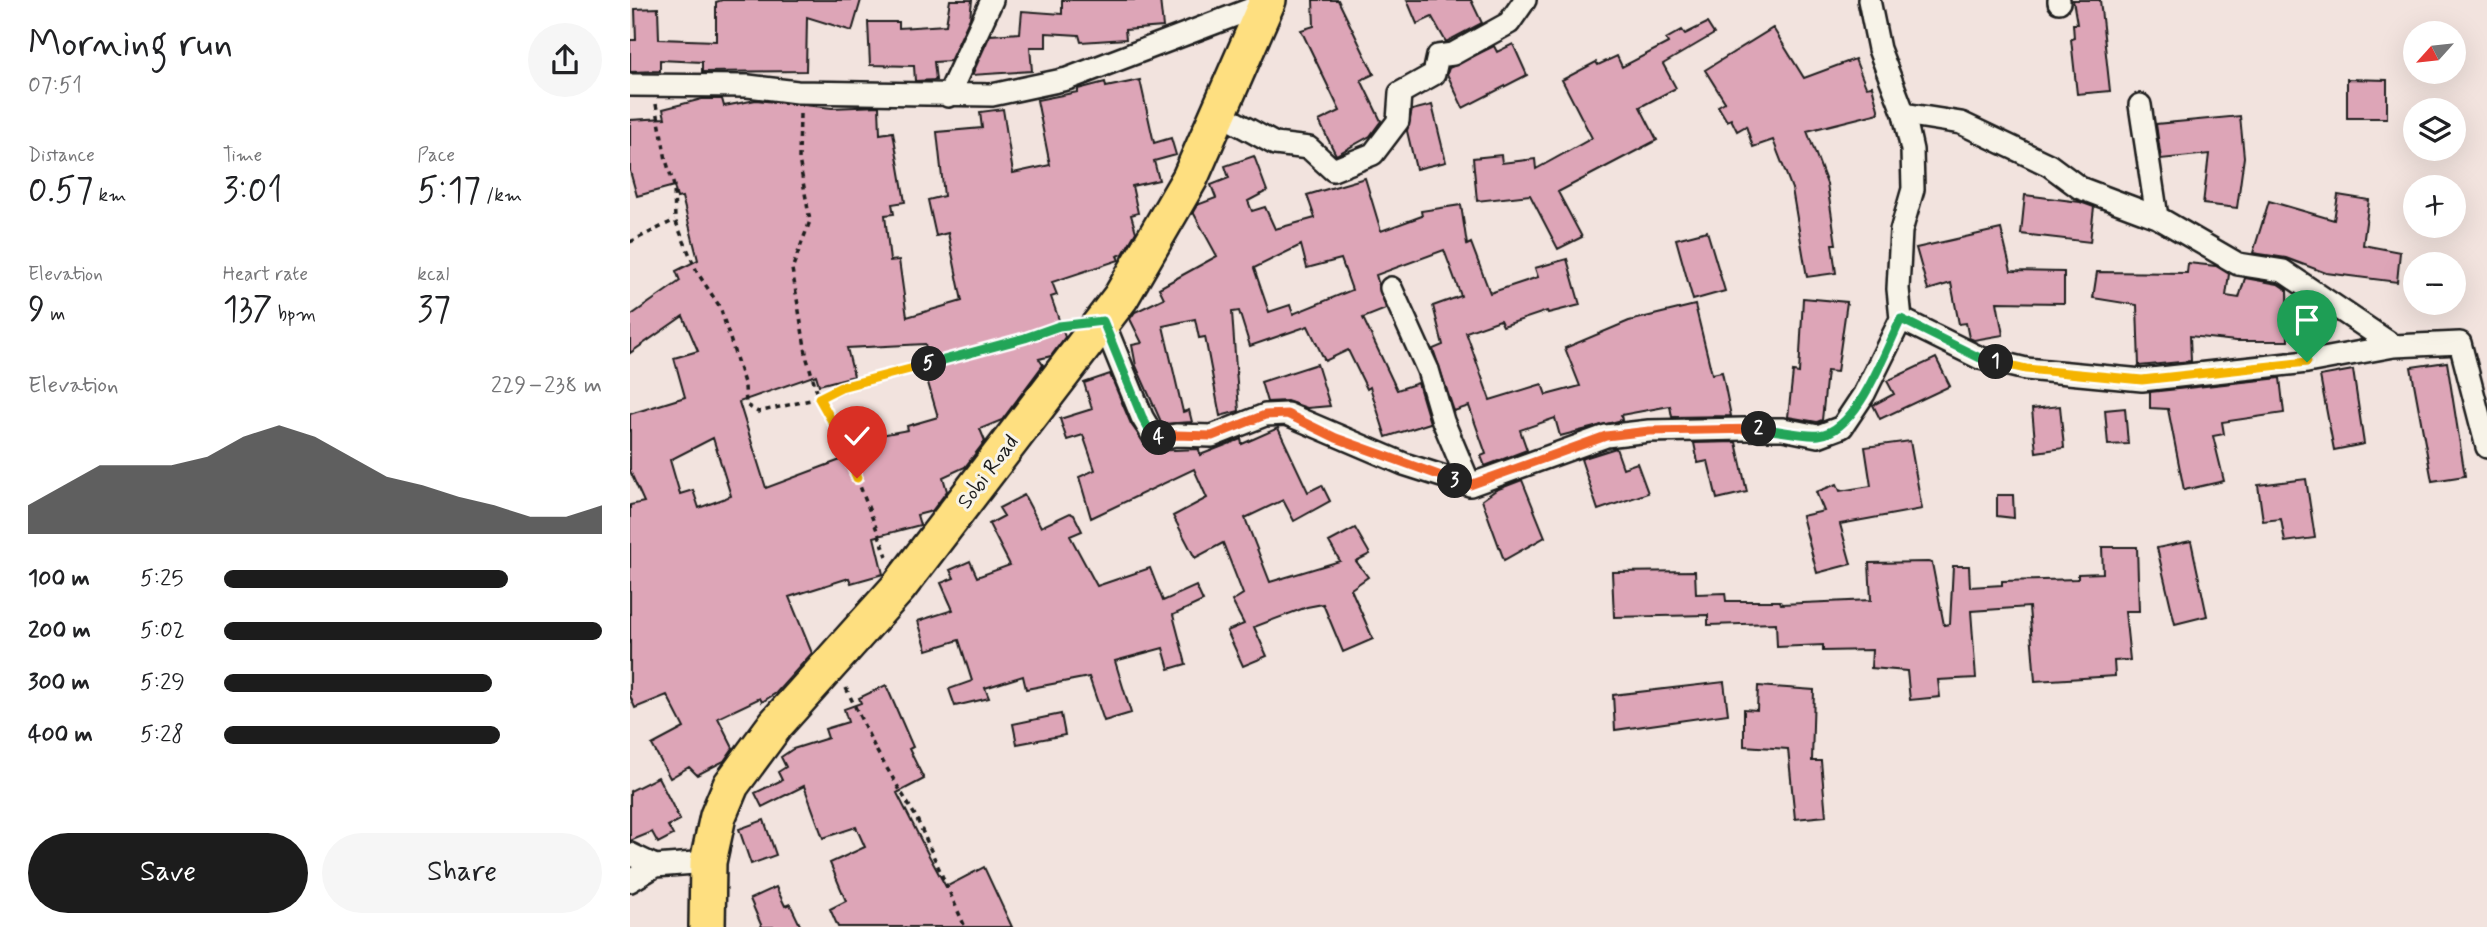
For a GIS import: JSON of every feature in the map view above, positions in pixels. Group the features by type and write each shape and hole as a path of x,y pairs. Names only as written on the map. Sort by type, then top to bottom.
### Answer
{"highway":[{"name":"Sobi Road","path":"707,927 708,862 718,816 731,785 776,724 898,588 1121,297 1190,178 1267,2"}],"street":[{"path":"948,96 992,0"},
{"path":"1220,114 1275,144 1309,148 1333,170 1373,154 1398,121 1400,93 1434,74 1438,56 1453,54 1509,23 1525,0"},
{"path":"1103,321 1142,417 1154,439 1176,435 1212,436 1265,415 1287,414 1404,464 1470,485 1606,436 1649,431 1783,429 1818,436 1842,427 1864,394 1901,319 1898,289 1901,231 1913,189 1912,150 1904,114 1879,49 1870,0"},
{"path":"630,85 748,86 797,92 992,95 1067,79 1267,2"},
{"path":"2140,105 2158,217"},
{"path":"1904,114 1961,123 2049,165 2080,188 2158,217 2238,264 2283,271 2394,346"},
{"path":"1391,288 1428,370 1443,421 1470,485"},
{"path":"1901,319 1980,358 2026,369 2142,380 2307,362 2394,346 2460,343 2487,447"},
{"path":"630,854 655,866"},
{"path":"630,881 655,866 708,862"}],"path":[{"path":"654,87 660,133 674,186 675,220 697,272 720,307 745,386 746,405 758,412 819,398 841,387 1025,338 1059,326 1103,321"},
{"path":"797,92 801,131 799,159 810,221 792,269 807,359 819,398 841,437 898,588"},
{"path":"630,242 675,220"},
{"path":"830,662 916,817 965,927"}],"building":[{"path":"861,0 852,31 807,17 806,71 702,72 702,62 660,60 660,71 630,72 630,40 636,40 635,9 658,8 659,39 716,41 716,2"},
{"path":"950,0 972,0 970,18 950,61 934,62 936,80 915,81 914,66 870,65 868,22 899,22 899,28 946,25"},
{"path":"1062,0 1160,0 1163,27 1125,30 1126,39 1081,42 1079,35 1046,33 1046,47 1030,47 1032,71 972,75 990,35 1020,33 1022,11 1062,14"},
{"path":"1313,0 1338,0 1374,74 1361,80 1381,121 1370,136 1336,155 1319,121 1340,111 1301,30 1314,26"},
{"path":"1407,0 1471,0 1482,23 1446,42 1432,17 1417,24"},
{"path":"2073,0 2100,0 2110,91 2077,94 2071,39 2074,38 2073,24 2077,24"},
{"path":"1707,23 1714,34 1663,64 1676,88 1640,107 1657,140 1558,192 1582,237 1558,249 1530,195 1477,201 1473,158 1501,155 1502,163 1535,159 1536,169 1592,138 1562,80 1596,62 1598,65 1617,56 1622,67 1668,43 1666,39 1682,30 1685,34"},
{"path":"1773,28 1804,78 1855,59 1866,87 1872,86 1879,113 1807,131 1827,184 1836,244 1832,244 1836,273 1807,277 1792,189 1773,140 1753,147 1746,126 1737,131 1731,119 1727,121 1718,106 1725,102 1705,70"},
{"path":"1513,44 1527,75 1463,108 1447,74 1449,68 1494,46 1497,52"},
{"path":"2347,79 2387,80 2387,118 2347,118"},
{"path":"1140,80 1154,143 1171,138 1176,155 1154,161 1159,180 1132,186 1138,213 1131,215 1136,232 1123,254 1117,256 1119,260 1052,282 1057,295 1051,297 1065,337 1051,356 1039,359 1043,365 1002,420 980,429 985,441 965,467 943,477 947,491 932,511 917,515 920,525 874,537 883,574 851,583 849,578 789,597 812,653 776,693 762,702 760,698 718,718 733,748 724,761 697,775 689,767 670,778 652,745 684,728 667,695 635,708 630,696 630,505 644,502 630,471 630,414 685,397 674,358 698,351 683,316 630,353 630,316 680,281 676,271 698,260 682,197 677,198 674,186 637,196 630,171 630,120 665,118 663,109 702,99 722,99 724,106 756,100 832,108 879,106 880,134 893,132 905,202 892,204 894,214 885,215 890,261 899,260 907,317 962,301 948,233 936,236 928,200 944,196 937,132 982,128 980,112 1003,109 1013,173 1050,165 1037,100 1078,92 1078,89 1105,82 1106,87","holes":["925,344 933,374 926,376 938,417 907,426 908,430 848,441 851,456 766,488 739,402 816,375 819,385 854,376 847,348","713,438 731,496 699,508 693,490 680,494 670,460"]},
{"path":"1432,105 1446,162 1416,169 1407,131 1412,110"},
{"path":"2240,116 2244,157 2237,208 2203,204 2209,154 2161,159 2156,124"},
{"path":"1254,156 1267,191 1248,201 1252,211 1265,207 1275,229 1315,218 1307,195 1365,178 1381,231 1422,216 1421,211 1461,205 1467,245 1471,243 1490,293 1538,277 1535,268 1567,259 1580,305 1548,313 1547,311 1503,326 1500,320 1466,332 1490,400 1542,384 1546,395 1580,386 1565,348 1629,321 1695,305 1712,374 1722,372 1731,416 1672,417 1670,406 1621,415 1622,420 1560,436 1555,418 1520,430 1527,450 1485,466 1481,456 1486,454 1469,406 1454,411 1433,349 1443,345 1433,306 1461,296 1444,250 1376,275 1386,309 1363,318 1397,390 1418,383 1430,423 1386,437 1370,387 1367,389 1348,350 1325,361 1308,326 1250,346 1239,311 1232,312 1239,411 1220,416 1205,337 1199,338 1195,319 1163,326 1183,412 1189,410 1192,422 1162,424 1136,366 1132,345 1142,343 1130,319 1135,312 1164,298 1159,288 1217,256 1193,212 1197,205 1216,198 1211,185 1229,178 1225,166","holes":["1301,245 1307,268 1341,259 1352,290 1293,314 1290,305 1269,312 1254,268"]},
{"path":"2025,195 2080,202 2094,207 2090,242 2021,234"},
{"path":"2338,195 2369,200 2363,245 2400,252 2397,282 2326,273 2286,258 2253,253 2269,201 2334,220"},
{"path":"2001,229 2011,271 2064,272 2064,303 1997,302 2003,335 1974,340 1969,338 1966,323 1959,324 1951,283 1928,290 1916,248"},
{"path":"1707,231 1725,291 1693,300 1676,239"},
{"path":"2188,263 2216,266 2229,274 2226,296 2239,298 2245,278 2278,284 2287,290 2288,341 2236,341 2190,336 2191,361 2139,366 2137,305 2093,298 2097,272 2187,273"},
{"path":"1803,298 1847,302 1837,372 1827,371 1822,420 1817,422 1788,417 1793,372 1799,373"},
{"path":"1936,358 1950,386 1880,419 1873,405 1894,394 1887,381"},
{"path":"2447,362 2465,476 2432,481 2411,367"},
{"path":"1317,364 1330,406 1307,408 1287,401 1267,402 1261,382"},
{"path":"2353,370 2364,444 2334,450 2320,376"},
{"path":"1110,374 1131,424 1150,451 1199,449 1200,455 1241,439 1242,444 1278,428 1308,492 1322,485 1330,501 1294,521 1283,500 1245,518 1270,582 1340,561 1329,542 1355,528 1370,554 1356,561 1368,577 1351,589 1373,639 1343,652 1323,604 1307,607 1254,627 1267,656 1243,666 1227,631 1244,624 1232,601 1243,594 1223,543 1195,558 1173,516 1207,498 1194,469 1091,518 1079,477 1095,470 1083,435 1067,440 1060,419 1092,409 1084,383"},
{"path":"2280,378 2284,413 2222,422 2224,434 2213,436 2224,481 2184,490 2168,409 2150,408 2150,392"},
{"path":"2060,406 2064,448 2036,452 2032,409"},
{"path":"2125,408 2128,444 2108,445 2105,410"},
{"path":"1910,441 1922,509 1840,524 1851,564 1817,573 1802,516 1824,511 1816,492 1837,484 1840,491 1871,486 1865,447"},
{"path":"1736,442 1747,492 1717,499 1708,461 1698,463 1694,443"},
{"path":"1616,448 1623,468 1637,463 1648,493 1598,510 1581,459"},
{"path":"2306,479 2315,538 2285,542 2281,519 2263,521 2258,485"},
{"path":"1522,480 1545,537 1504,560 1482,500 1496,490"},
{"path":"1024,495 1041,527 1070,513 1074,515 1082,531 1070,536 1097,586 1150,568 1163,601 1196,586 1203,601 1173,615 1186,664 1169,669 1163,648 1115,661 1131,713 1104,721 1089,677 1026,689 1023,676 985,688 989,698 955,706 949,689 972,681 959,640 927,650 918,621 953,610 941,583 954,578 950,570 970,561 977,577 1010,565 989,524 1004,516 999,508"},
{"path":"1997,495 2013,495 2014,518 1997,516"},
{"path":"2191,541 2207,616 2175,624 2157,548"},
{"path":"2102,547 2137,547 2139,611 2125,611 2130,660 2114,661 2115,676 2035,681 2029,607 1971,611 1976,678 1938,680 1940,697 1910,700 1907,671 1871,668 1872,650 1823,651 1823,645 1777,647 1776,623 1708,625 1708,615 1614,617 1612,572 1695,571 1696,594 1725,593 1726,601 1780,601 1781,604 1871,600 1869,563 1928,562 1932,563 1944,625 1950,624 1953,566 1969,566 1970,587 2002,585 2002,581 2078,579 2078,574 2103,573"},
{"path":"1724,682 1728,714 1615,730 1613,695"},
{"path":"886,685 913,747 909,749 924,779 897,793 927,852 946,887 984,867 1012,927 838,927 830,909 846,901 830,863 865,847 856,827 823,838 804,786 762,807 755,793 782,780 778,772 786,767 781,757 793,749 828,738 825,729 848,722 844,709 861,703 859,698"},
{"path":"1758,686 1814,690 1812,761 1821,761 1826,816 1795,819 1788,749 1744,746 1744,709 1757,710"},
{"path":"1061,714 1065,735 1017,744 1013,724"},
{"path":"658,777 680,820 668,826 673,835 658,843 652,832 630,841 630,791"},
{"path":"764,820 776,855 751,864 739,829"},
{"path":"776,887 785,906 790,904 801,927 762,927 750,899"}],"route":[{"path":"857,478 841,437 819,398 841,387 944,361 1059,326 1103,321 1142,417 1154,439 1176,435 1212,436 1265,415 1287,414 1336,438 1470,485 1606,436 1649,431 1783,429 1818,436 1842,427 1864,394 1901,319 1980,358 2026,369 2142,380 2230,368 2307,362"}]}
